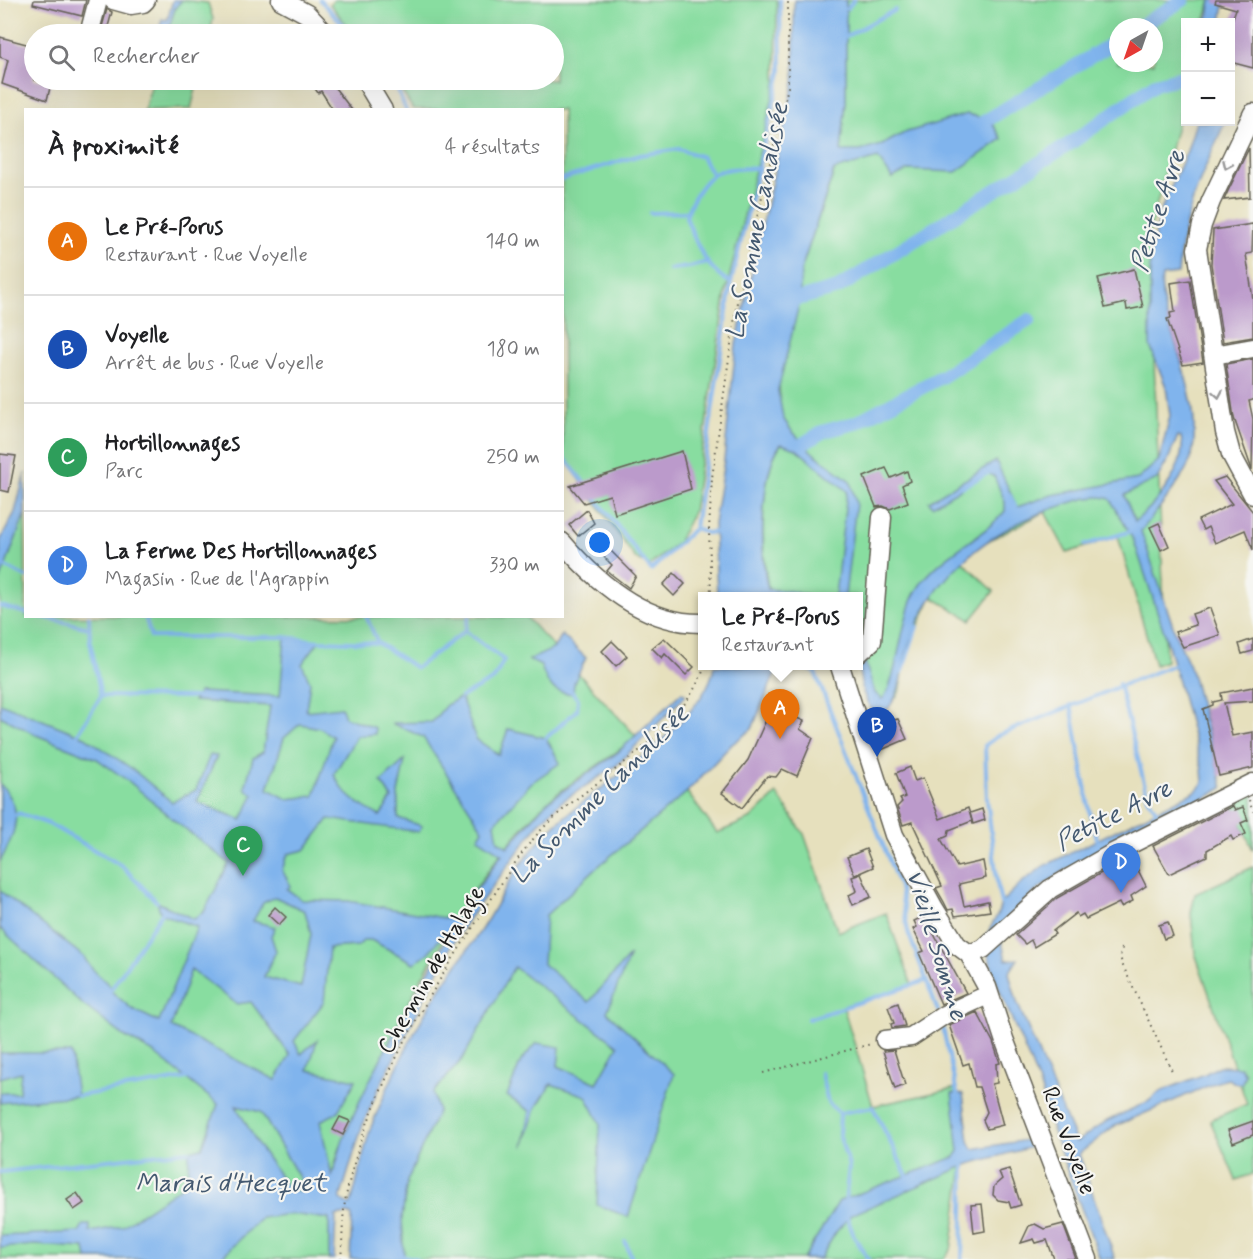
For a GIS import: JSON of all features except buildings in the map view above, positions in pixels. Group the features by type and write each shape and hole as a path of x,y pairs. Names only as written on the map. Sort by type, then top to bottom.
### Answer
{"street":[{"path":"92,24 98,0"},
{"path":"112,0 131,5 143,3 146,0"},
{"path":"281,0 308,14 317,24"},
{"path":"371,90 382,108"},
{"path":"1252,120 1240,135 1211,201 1202,225 1197,249 1216,381 1231,454 1253,495"},
{"path":"1214,355 1253,348"},
{"path":"863,650 872,641 882,516"},
{"path":"564,544 604,583 640,608 681,623 698,623"},
{"name":"Rue Voyelle","path":"843,670 894,835 957,945 976,951"},
{"path":"976,951 1050,889 1111,854 1253,783"},
{"name":"Rue Voyelle","path":"976,951 971,973 981,998 1004,1039"},
{"name":"Rue Voyelle","path":"976,951 1004,1039 1088,1259"},
{"path":"885,1040 911,1037 939,1018 981,998"}],"path":[{"path":"711,592 709,530 712,478 737,302 788,87 788,0"},
{"name":"Chemin de Halage","path":"341,1259 346,1197 357,1152 372,1111 444,973 514,865 543,828 620,769 665,726 686,703 703,670"},
{"path":"1122,948 1123,966 1173,1073"},
{"path":"763,1073 885,1040"}],"green space":[{"path":"182,0 208,3 213,19 212,24 170,24 175,8"},
{"path":"334,0 777,0 776,83 726,291 693,512 678,542 649,566 635,558 564,457 564,108 412,108 401,90 564,90 564,24 346,24 330,4"},
{"path":"846,0 1211,0 1205,18 1181,18 1181,110 1149,235 1166,661 1155,665 1118,536 1067,553 1045,512 982,544 962,561 994,591 971,620 932,597 908,648 899,693 881,717 872,709 865,696 860,670 863,670 863,592 769,592 767,580 763,540 765,497 768,476 781,444 779,376 799,295 801,270 841,151 846,101"},
{"path":"150,90 196,90 191,108 145,108"},
{"path":"24,506 24,618 527,618 636,736 545,804 492,865 445,936 404,1011 338,1153 331,1187 329,1259 0,1259 0,555"},
{"path":"687,792 717,833 750,819 777,794 804,834 838,932 886,913 912,985 843,1006 873,1106 957,1088 964,1158 951,1250 944,1259 404,1259 402,1218 407,1181 438,1111 433,1093 463,1058 513,967 546,915 595,869"},
{"path":"1253,794 1253,850 1233,805"},
{"path":"1253,867 1253,1174 1236,1180 1210,1120 1247,1104 1195,953 1191,913 1195,894"}],"water":[{"path":"173,0 182,0 175,8 170,24 161,24 162,19 167,20"},
{"path":"794,0 846,0 846,101 841,151 860,151 882,145 904,133 967,114 990,120 1002,139 956,172 908,170 892,178 878,158 834,170 801,270 799,305 778,390 783,418 791,430 812,452 850,481 856,503 845,592 835,592 847,491 796,449 781,444 774,457 765,493 763,556 768,589 794,592 717,592 714,524 724,460 736,344 794,82"},
{"path":"1211,0 1225,0 1222,18 1208,18"},
{"path":"1195,126 1223,126 1188,214 1178,274 1162,276 1161,284 1165,309 1191,398 1194,427 1192,455 1178,483 1141,531 1177,638 1190,666 1223,788 1073,865 1020,905 999,929 1006,960 1018,959 1009,973 1017,1002 1076,1142 1107,1121 1149,1101 1159,1092 1219,1066 1240,1067 1245,1074 1242,1083 1237,1084 1228,1079 1217,1082 1113,1127 1079,1154 1115,1259 1100,1259 1049,1121 1043,1096 997,983 984,939 998,914 1001,903 1021,883 1044,866 1196,791 1203,783 1202,769 1167,641 1134,541 1110,499 1103,497 1071,502 1025,520 980,547 943,582 916,626 907,651 897,693 881,717 868,703 859,670 863,670 863,656 875,693 882,699 887,693 895,669 908,609 920,585 930,572 1005,511 1005,502 994,476 987,473 932,506 929,501 996,461 1017,507 1052,495 1138,479 1159,460 1170,416 1166,387 1150,346 1150,256 1161,210 1187,151","holes":["1178,436 1181,437 1182,448 1180,460 1161,495 1135,521 1124,495 1157,479"]},
{"path":"24,477 24,517 0,581 0,541 15,512"},
{"path":"562,635 586,658 574,683 573,694 555,690 546,679 541,666 529,660 553,649"},
{"path":"285,637 319,641 302,664 310,682 306,711 341,707 345,717 375,728 375,734 357,736 334,774 337,781 352,799 380,816 392,798 381,782 405,760 398,793 398,818 422,826 419,832 329,819 305,850 288,854 282,870 291,886 287,889 302,900 348,901 455,920 502,854 478,838 483,830 423,737 391,723 432,722 446,705 461,697 476,739 499,755 508,729 546,738 560,763 531,783 495,823 498,841 508,847 546,803 617,753 682,692 686,695 616,766 561,802 540,822 470,917 451,946 377,1092 362,1127 340,1199 350,1205 371,1127 406,1049 437,994 490,915 511,878 529,854 554,826 671,731 692,709 707,687 713,670 776,670 752,729 731,745 687,792 595,869 546,915 543,964 589,1002 630,955 607,1012 674,1074 628,1217 597,1205 600,1123 586,1096 551,1084 536,1108 523,1147 530,1111 507,1096 521,1061 537,1043 560,1047 558,1066 597,1083 618,1046 514,967 463,1058 433,1093 438,1111 407,1181 402,1218 404,1259 350,1259 352,1216 348,1214 336,1216 334,1259 329,1259 329,1219 291,1214 260,1218 220,1259 87,1259 85,1248 34,1245 0,1248 0,1236 79,1232 83,1225 90,1225 90,1232 123,1226 188,1182 189,1151 202,1148 218,1104 154,1053 124,1036 82,1004 0,928 0,891 84,957 93,970 113,989 111,991 132,1009 159,1022 197,927 161,914 157,902 194,919 205,910 229,863 131,783 97,759 36,735 0,716 0,703 85,737 131,768 172,802 196,790 210,755 217,756 197,802 242,820 253,795 245,788 253,758 263,752 270,706 193,701 199,692 280,696","holes":["300,724 320,728 333,737 314,796 287,799 268,789 284,738","275,897 305,911 311,934 301,987 264,977 276,951 271,936 275,927 253,921 263,903","444,934 449,934 355,1111 332,1176 320,1121 337,1113 356,1080 308,1070 317,1040 301,1054 294,1041 324,1002 329,948 358,946 364,940 371,940 414,963 428,953","191,970 237,1004 251,1002 290,1055 276,1080 171,1027","236,1106 261,1112 304,1186 300,1192 288,1188 259,1146"]},
{"path":"0,784 13,803 15,822 10,841 0,862"},
{"path":"0,1053 71,1053 77,1096 0,1103 0,1093 19,1093 21,1072 0,1078"},
{"path":"952,1093 963,1094 969,1141 973,1149 1033,1139 1032,1147 969,1164 851,1215 836,1232 820,1259 803,1259 839,1201 955,1157 959,1151"}],"waterway":[{"path":"320,0 343,24"},
{"name":"La Somme Canalisée","path":"695,528 731,283 781,72 780,0"},
{"path":"847,9 854,0"},
{"path":"1154,18 1183,0"},
{"path":"843,38 895,10"},
{"path":"974,128 1109,46"},
{"path":"783,303 838,288 1068,145 1155,84 1181,77"},
{"path":"397,90 405,108"},
{"path":"564,178 640,155 679,149 702,157 713,175"},
{"name":"La Somme Canalisée","path":"731,283 708,263 686,217 697,192 711,176 726,170 760,168"},
{"path":"650,213 687,212"},
{"path":"670,269 707,262"},
{"path":"803,444 822,432 855,423 943,376 1029,320"},
{"path":"564,458 586,485"},
{"path":"962,487 990,472"},
{"path":"1009,494 1018,511"},
{"path":"594,496 651,570 695,528 706,533 718,532"},
{"path":"1085,545 1132,531"},
{"path":"2,565 24,576"},
{"path":"0,606 24,612"},
{"path":"47,618 89,628"},
{"path":"76,737 101,696 90,641 89,618"},
{"path":"146,618 151,637 285,637 319,641 378,643"},
{"path":"367,618 378,643 416,668 465,631"},
{"path":"461,697 494,679 504,660 465,631 468,618"},
{"name":"Petite Avre","path":"902,673 917,626"},
{"path":"1004,906 1001,903 998,889 987,799 985,745 999,735 1178,663"},
{"name":"Vieille Somme","path":"810,670 815,672 900,888 908,932 938,1011"},
{"path":"1119,684 1148,798 1156,810 1153,816"},
{"path":"546,738 577,710 578,699 571,691"},
{"path":"101,696 196,697"},
{"path":"1071,705 1090,813 1098,842"},
{"path":"16,815 18,813 49,824 122,866 157,902"},
{"path":"110,991 161,914"},
{"path":"808,1019 927,980"},
{"name":"Vieille Somme","path":"942,1024 958,1098"},
{"path":"821,1073 828,1103 840,1113"},
{"path":"77,1096 187,1078"},
{"path":"845,1204 849,1166 839,1134 840,1113 873,1107 909,1180"},
{"name":"Marais d'Hecquet","path":"0,1172 189,1151"},
{"name":"Vieille Somme","path":"962,1259 964,1162"},
{"path":"847,1217 854,1236 868,1259"},
{"path":"625,1241 632,1259"},
{"path":"404,1256 417,1259"}],"place":[{"name":"Le Pré-Porus","path":"780,739"},
{"name":"Voyelle","path":"877,757"},
{"name":"Hortillonnages","path":"243,876"},
{"name":"La Ferme Des Hortillonnages","path":"1121,893"}]}
